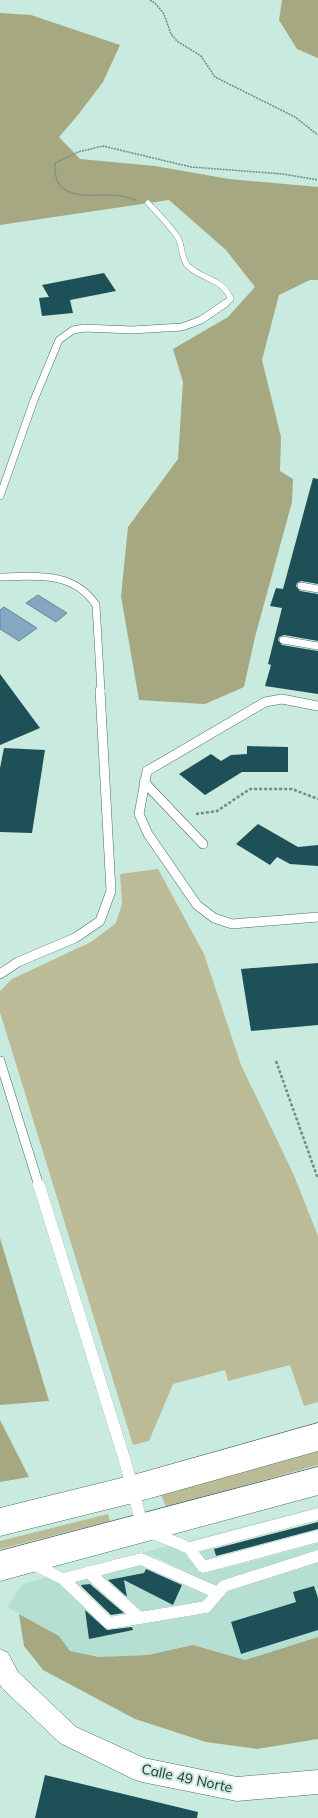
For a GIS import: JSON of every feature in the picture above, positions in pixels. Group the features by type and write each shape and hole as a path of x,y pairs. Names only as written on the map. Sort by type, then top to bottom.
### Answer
{"main road":[{"path":"0,1522 133,1489 318,1436"},
{"path":"12,1563 318,1481"}],"street":[{"name":"Calle 49 Norte","path":"1,1664 10,1680 68,1735 142,1770 237,1789 318,1782"}],"lane":[{"path":"0,496 34,400 59,340 73,330 84,328 132,330 182,326 201,320 231,299 228,290 217,281 188,266 182,256 181,245 168,225 148,203"},
{"path":"0,577 51,577 71,582 92,594 96,604 110,891 100,921 75,938 18,962 0,974"},
{"path":"301,586 318,589"},
{"path":"283,640 318,646"},
{"path":"318,706 282,699 265,702 147,771 139,814 148,834 197,905 214,918 232,924 318,917"},
{"path":"144,782 203,844"},
{"path":"0,1061 133,1489 142,1528 189,1548 203,1567 318,1536"},
{"path":"189,1548 318,1514"},
{"path":"12,1563 63,1579 109,1623 206,1607 224,1586 318,1556"},
{"path":"63,1579 141,1559 218,1593"},
{"path":"88,1572 140,1618"}],"path":[{"path":"150,0 155,3 164,14 171,34 177,40 201,56 215,77 295,117 318,135"},
{"path":"148,203 114,195 78,194 68,190 58,184 54,175 55,163 65,156 90,147 103,146 191,167 276,173 318,180"},
{"path":"180,820 200,813 217,811 250,789 292,790 318,799"},
{"path":"276,1061 318,1179"}],"shaded area":[{"path":"282,0 318,0 318,58 297,49 279,20"},
{"path":"0,13 31,15 120,45 103,82 59,137 80,159 155,166 229,179 318,187 318,280 310,280 279,295 262,360 281,437 280,471 293,479 292,502 255,637 244,687 205,704 139,700 121,596 128,527 178,459 183,382 173,349 228,317 255,287 226,250 169,200 0,225"},
{"path":"158,869 204,954 241,1065 293,1173 318,1236 318,1402 304,1406 290,1365 228,1381 225,1370 173,1384 149,1441 133,1445 0,1012 0,991 12,979 91,942 116,923 122,904 120,874"},
{"path":"0,1238 49,1401 0,1405"},
{"path":"0,1420 29,1477 0,1482"},
{"path":"318,1451 318,1465 166,1507 161,1494"},
{"path":"318,1507 318,1509 211,1538 220,1570 318,1543 318,1598 313,1586 293,1592 296,1602 231,1622 241,1654 318,1630 318,1637 245,1660 193,1645 148,1655 99,1657 70,1651 59,1636 7,1607 23,1584","holes":["152,1555 188,1573 173,1605 138,1587","124,1577 133,1630 89,1638 81,1586"]},
{"path":"108,1514 110,1521 0,1549 0,1541"},
{"path":"19,1614 59,1636 70,1651 99,1657 148,1655 193,1645 245,1660 318,1637 318,1739 257,1749 206,1742 135,1719 43,1670 24,1646"}],"water":[{"path":"38,595 67,613 56,622 26,603"},
{"path":"4,607 37,628 19,641 0,629 0,610"}],"building":[{"path":"104,273 116,291 70,300 73,313 42,316 39,298 49,297 42,285"},
{"path":"313,478 318,479 318,584 301,581 297,583 296,586 300,591 318,594 318,641 284,635 279,637 278,640 282,645 318,651 318,694 265,686 271,665 268,664 282,608 270,606 276,588 283,589"},
{"path":"0,674 40,728 0,745"},
{"path":"247,746 288,747 288,772 242,772 205,795 179,774 211,754 221,761 231,755 247,754"},
{"path":"4,748 45,750 32,833 0,832 0,768"},
{"path":"258,824 298,847 318,845 318,866 290,864 277,857 270,865 236,844"},
{"path":"318,963 318,1025 251,1031 241,969"},
{"path":"318,1522 318,1529 216,1556 214,1549"},
{"path":"146,1569 182,1585 173,1605 124,1580 127,1597 108,1580 144,1573"},
{"path":"90,1584 124,1613 111,1615 81,1585"},
{"path":"314,1586 318,1598 318,1630 241,1654 231,1622 296,1602 293,1592"},
{"path":"85,1610 107,1630 132,1627 133,1630 89,1639"},
{"path":"45,1775 198,1812 197,1818 35,1818"}]}
